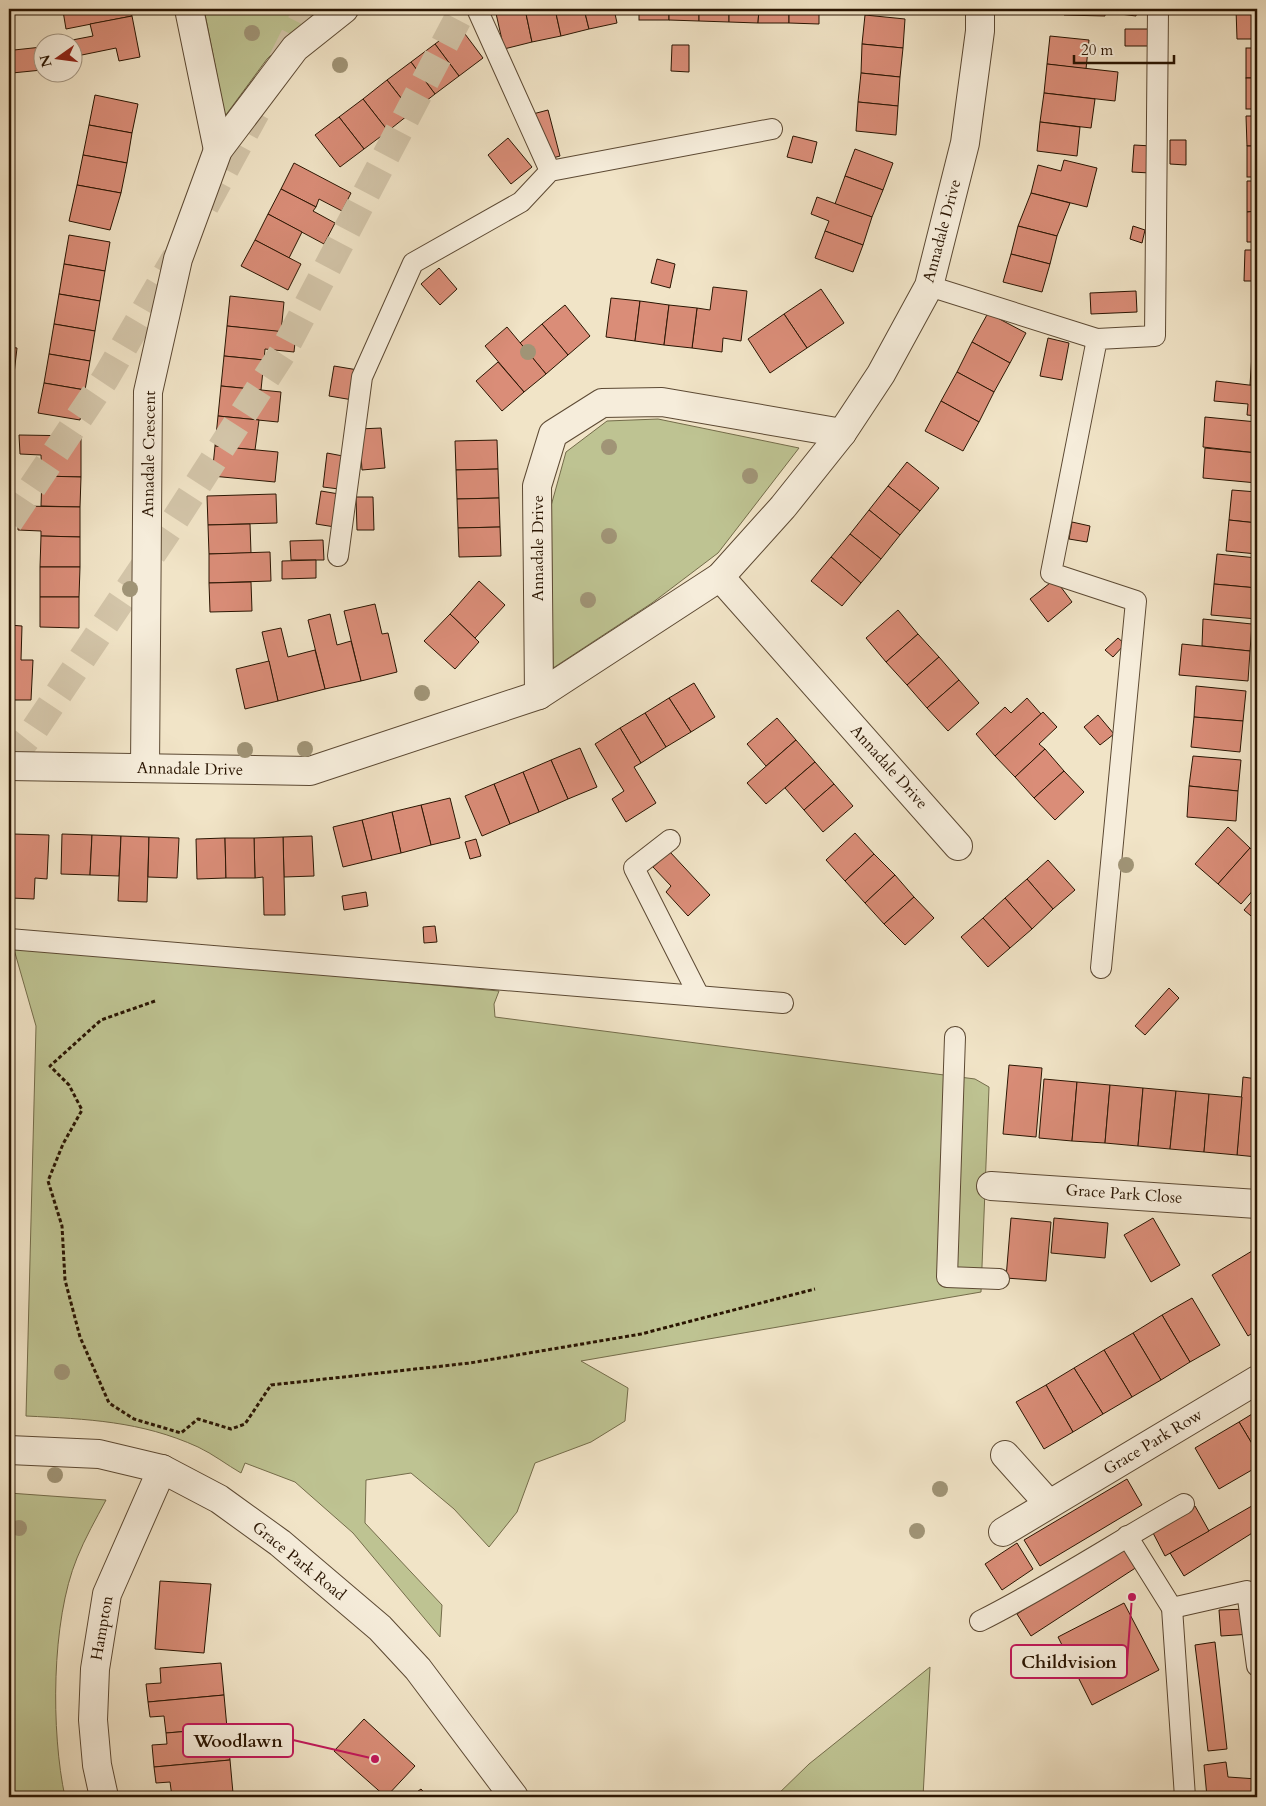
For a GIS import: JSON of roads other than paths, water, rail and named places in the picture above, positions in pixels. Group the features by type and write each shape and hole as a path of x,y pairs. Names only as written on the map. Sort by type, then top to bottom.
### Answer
{"street":[{"path":"189,9 218,150"},
{"name":"Annadale Crescent","path":"145,768 148,392 178,259 218,150 295,48 344,9"},
{"name":"Annadale Drive","path":"9,766 310,771 539,695 720,577 783,507 842,433 881,374 928,286 965,143 980,31 980,9"},
{"name":"Annadale Drive","path":"539,695 537,486 553,434 602,403 662,402 842,433"},
{"name":"Annadale Drive","path":"720,577 958,846"},
{"name":"Grace Park Close","path":"991,1186 1257,1204"},
{"name":"Grace Park Row","path":"1002,1532 1257,1380"},
{"name":"Grace Park Road","path":"9,1450 99,1454 162,1470 219,1499 280,1543 380,1628 418,1669 514,1797"},
{"path":"1006,1455 1049,1504"},
{"name":"Hampton","path":"104,1797 97,1765 93,1720 95,1669 106,1594 162,1470"}],"lane":[{"path":"477,9 550,171"},
{"path":"928,286 1097,339 1155,336 1158,9"},
{"path":"338,556 362,377 414,263 521,202 550,171 772,129"},
{"path":"1097,339 1051,573 1136,601 1101,968"},
{"path":"670,840 634,868 699,996"},
{"path":"9,939 783,1003"},
{"path":"955,1037 948,1277 999,1279"},
{"path":"980,1621 1004,1609 1126,1536 1184,1504"},
{"path":"1126,1536 1172,1608 1185,1797"},
{"path":"1172,1608 1247,1591 1257,1666"}],"tunnel":[{"path":"282,61 308,9"},
{"path":"9,761 34,730 169,529 283,352 463,9"},
{"path":"205,206 256,112"},
{"path":"9,522 105,379 176,257"}],"place":[{"name":"Childvision","path":"1132,1597"},
{"name":"Woodlawn","path":"375,1759"}]}
